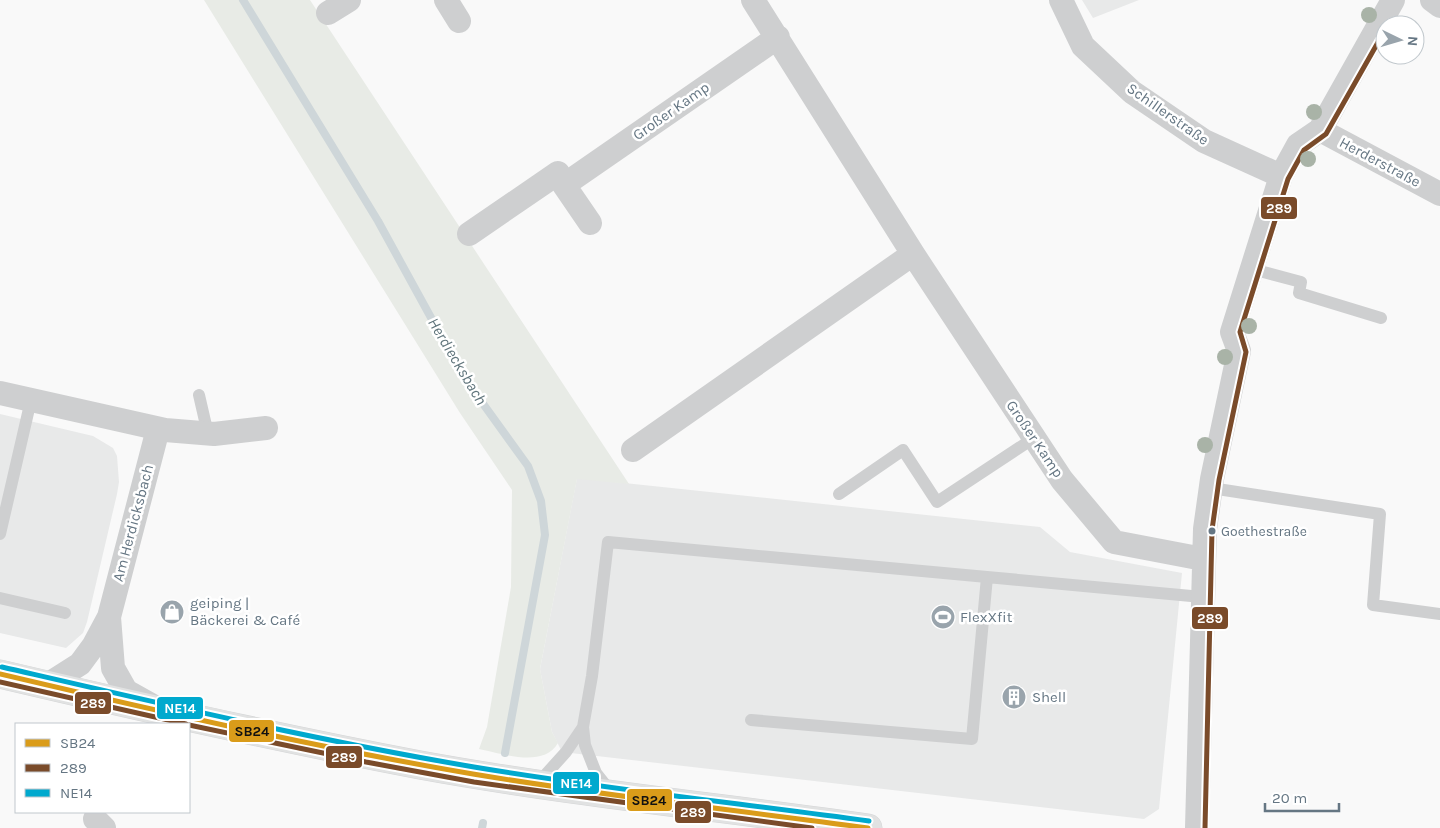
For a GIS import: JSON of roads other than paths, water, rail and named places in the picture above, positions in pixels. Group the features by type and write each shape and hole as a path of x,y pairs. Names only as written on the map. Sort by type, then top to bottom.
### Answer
{"main road":[{"path":"0,674 166,713 422,765 613,794 868,828"}],"street":[{"path":"328,13 349,0"},
{"path":"446,0 458,21"},
{"name":"Großer Kamp","path":"753,0 913,254 1062,480 1114,542 1203,559"},
{"name":"Schillerstraße","path":"1061,0 1083,46 1132,92 1204,141 1281,176"},
{"path":"1197,828 1203,559 1211,488 1239,351 1232,332 1281,176 1298,145 1320,130 1393,0"},
{"path":"1432,0 1440,6"},
{"name":"Großer Kamp","path":"564,184 778,37"},
{"name":"Herderstraße","path":"1320,130 1440,194"},
{"path":"468,234 558,173 590,223"},
{"path":"633,450 913,254"},
{"path":"0,393 158,429 208,434 266,428"},
{"name":"Am Herdicksbach","path":"47,685 80,664 94,645 109,617 158,429"},
{"name":"Am Herdicksbach","path":"109,617 113,668 126,691 166,713"}],"lane":[{"path":"1252,269 1301,282 1299,293 1382,318"},
{"path":"199,395 208,434"},
{"path":"0,534 31,400"},
{"path":"839,494 903,450 937,502 1034,438"},
{"path":"1211,488 1380,514 1373,605 1440,614"},
{"path":"613,794 596,773 585,745 582,727 592,676 608,542 1202,597"},
{"path":"751,720 972,740 987,577"},
{"path":"0,598 65,613"},
{"path":"538,783 566,752 582,727"}],"waterway":[{"name":"Herdiecksbach","path":"243,0 378,221 463,376 528,466 541,501 545,535 505,753"},
{"name":"Herdiecksbach","path":"482,828 483,823"}],"place":[{"name":"Goethestraße","path":"1212,531"},
{"name":"geiping | Bäckerei & Café","path":"172,612"},
{"name":"FlexXfit","path":"943,617"},
{"name":"Shell","path":"1014,697"}]}
